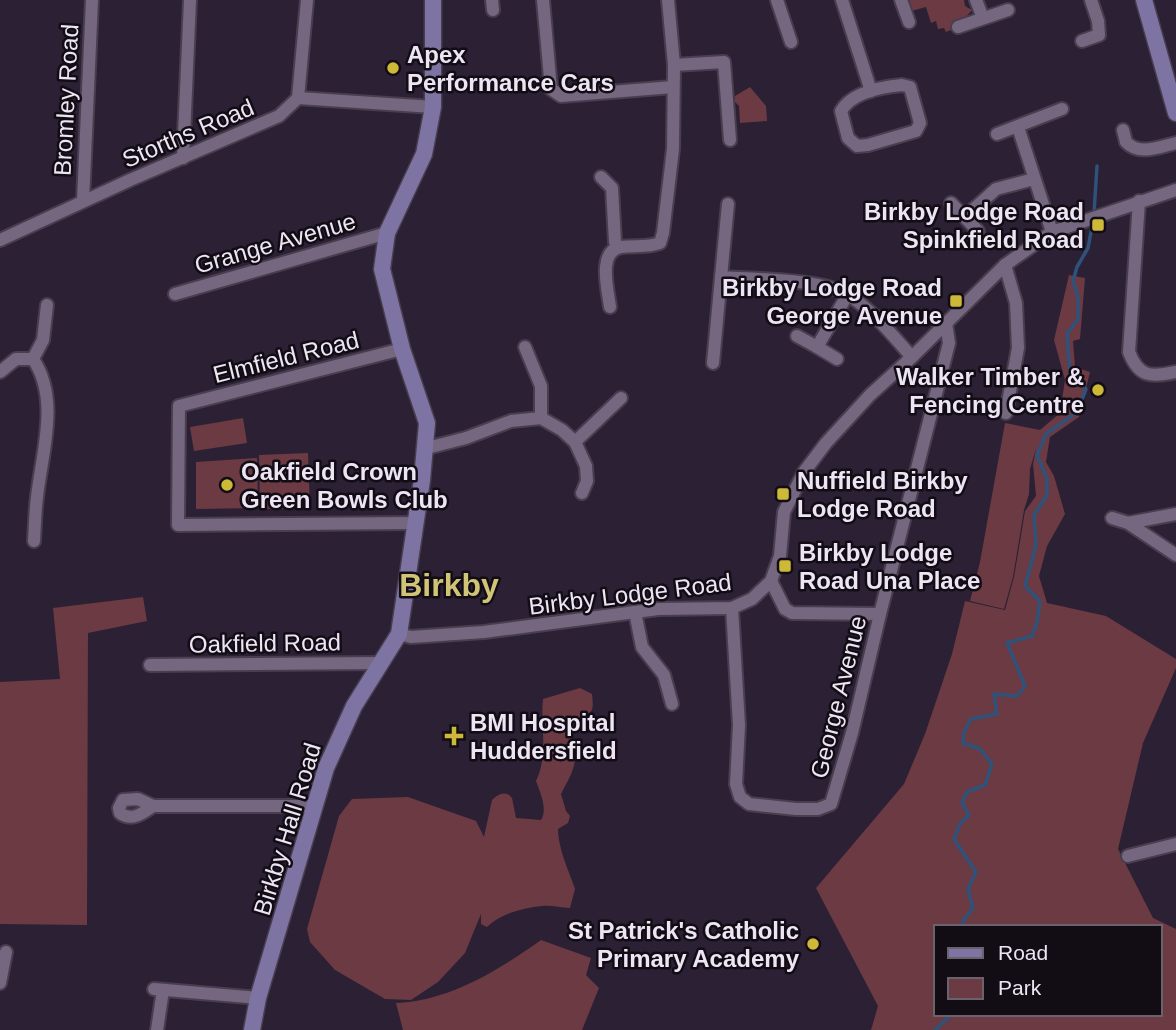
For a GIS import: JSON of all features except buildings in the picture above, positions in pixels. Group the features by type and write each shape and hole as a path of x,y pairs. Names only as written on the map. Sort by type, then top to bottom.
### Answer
{"street":[{"name":"Bromley Road","path":"83,201 92,0"},
{"path":"183,158 190,0"},
{"path":"307,0 298,98 433,107"},
{"name":"Birkby Hall Road","path":"252,1030 258,998 326,768 354,706 398,634 416,523 428,423 402,349 382,269 387,233 424,154 433,107 433,0"},
{"path":"543,0 551,89 561,96 673,87"},
{"path":"610,307 606,261 610,252 618,247 652,246 660,243 663,233 673,154 674,65 668,0"},
{"path":"842,0 871,90"},
{"path":"901,0 909,22"},
{"path":"976,0 983,18"},
{"path":"1082,41 1099,35 1098,21 1091,0"},
{"path":"1144,0 1176,113"},
{"path":"780,1 791,42"},
{"path":"958,27 1008,10"},
{"path":"674,65 724,62 730,140"},
{"path":"902,85 910,87 920,123 916,131 856,146 849,138 841,111 846,102 871,90 902,85"},
{"name":"Storths Road","path":"0,240 279,116 298,98"},
{"path":"997,134 1062,109"},
{"path":"1018,127 1052,232"},
{"path":"1123,130 1126,142 1135,149 1176,143"},
{"path":"601,177 612,188 615,242 618,247"},
{"path":"965,217 996,188 1034,178"},
{"path":"880,614 792,613 785,609 771,581 779,556 784,512 804,472 826,443 870,395 1005,265 1052,232 1176,190"},
{"path":"1139,201 1129,352 1134,365 1145,374 1176,372"},
{"path":"951,203 978,231"},
{"path":"713,363 729,204"},
{"name":"Grange Avenue","path":"175,294 387,233"},
{"path":"1005,265 1016,303 1018,348 1006,413"},
{"path":"721,277 810,284 848,294 912,357"},
{"path":"817,347 848,294"},
{"path":"33,359 43,340 47,305"},
{"name":"George Avenue","path":"732,608 739,725 736,784 740,796 749,804 796,809 818,809 831,804 852,733 949,343 946,323"},
{"path":"797,336 837,359"},
{"path":"525,347 541,386 541,418"},
{"name":"Elmfield Road","path":"402,349 179,406 178,525 416,523"},
{"path":"0,372 16,359 33,359"},
{"path":"33,359 43,373 47,429 34,541"},
{"path":"575,442 621,398"},
{"path":"426,448 466,438 511,421 541,418 562,430 575,442 586,466 587,481 582,493"},
{"path":"1128,523 1176,514"},
{"path":"1112,518 1128,523 1176,555"},
{"name":"Birkby Lodge Road","path":"398,634 411,637 484,632 658,609 732,608 752,599 771,581"},
{"path":"635,612 642,647 664,675 672,704"},
{"name":"Oakfield Road","path":"150,665 379,663"},
{"path":"153,806 314,806"},
{"path":"1128,856 1176,844"},
{"path":"0,983 6,952"},
{"path":"157,1030 158,989 258,998"}],"green space":[{"path":"907,0 964,0 965,6 972,10 966,17 954,21 956,28 946,32 944,28 938,29 936,21 931,23 926,7 911,11"},
{"path":"750,87 766,106 767,121 740,123 739,106 735,102 735,96"},
{"path":"1069,275 1085,278 1080,339 1073,341 1075,367 1090,372 1079,417 1050,437 1046,462 1054,476 1065,514 1047,546 1039,576 1047,603 1106,616 1176,659 1176,668 1143,743 1118,849 1153,918 1176,929 1176,1030 871,1030 878,1006 816,888 904,784 925,734 952,654 965,601 1005,610 1014,577 1025,511 1036,496 1033,464 1036,449 1030,469 1029,494 1024,510 1013,577 1004,609 970,601 980,562 1005,423 1040,430 1060,413 1065,380 1054,340"},
{"path":"243,418 247,443 194,451 190,427"},
{"path":"308,453 310,508 260,509 259,455"},
{"name":"Oakfield Crown Green Bowls Club","path":"257,458 258,508 196,509 196,462"},
{"path":"143,597 147,621 88,633 87,925 0,924 0,682 60,679 53,608"},
{"path":"580,688 592,694 592,708 590,713 578,720 571,741 575,762 561,794 570,816 568,823 558,829 562,852 575,889 570,908 528,908 506,915 487,927 481,924 481,914 465,953 438,982 411,1000 385,999 335,970 310,942 307,929 339,816 352,799 408,797 476,821 484,837 492,800 502,794 512,798 516,818 541,820 544,806 536,781 543,750 543,699"},
{"path":"541,940 591,958 586,975 599,988 582,1030 403,1030 396,1003 435,997 473,982"}],"waterway":[{"path":"1094,213 1097,166"},
{"path":"962,925 973,908 968,889 976,872 954,839 960,824 969,815 962,803 967,792 985,785 992,764 980,749 963,743 964,732 971,719 997,714 994,694 1017,696 1025,686 1007,643 1032,636 1037,623 1040,601 1025,586 1036,545 1034,515 1047,495 1047,479 1037,455 1046,434 1077,412 1086,389 1070,374 1067,334 1078,319 1078,297 1073,281 1077,267 1088,248 1093,221"},
{"path":"935,1030 950,1016"}],"place":[{"name":"Apex Performance Cars","path":"393,68"},
{"name":"Birkby Lodge Road Spinkfield Road","path":"1098,225"},
{"name":"Birkby Lodge Road George Avenue","path":"956,301"},
{"name":"Walker Timber & Fencing Centre","path":"1098,390"},
{"name":"Oakfield Crown Green Bowls Club","path":"227,485"},
{"name":"Nuffield Birkby Lodge Road","path":"783,494"},
{"name":"Birkby Lodge Road Una Place","path":"785,566"},
{"name":"BMI Hospital Huddersfield","path":"454,736"},
{"name":"St Patrick's Catholic Primary Academy","path":"813,944"}],"district":[{"name":"Birkby","path":"449,585"}]}
